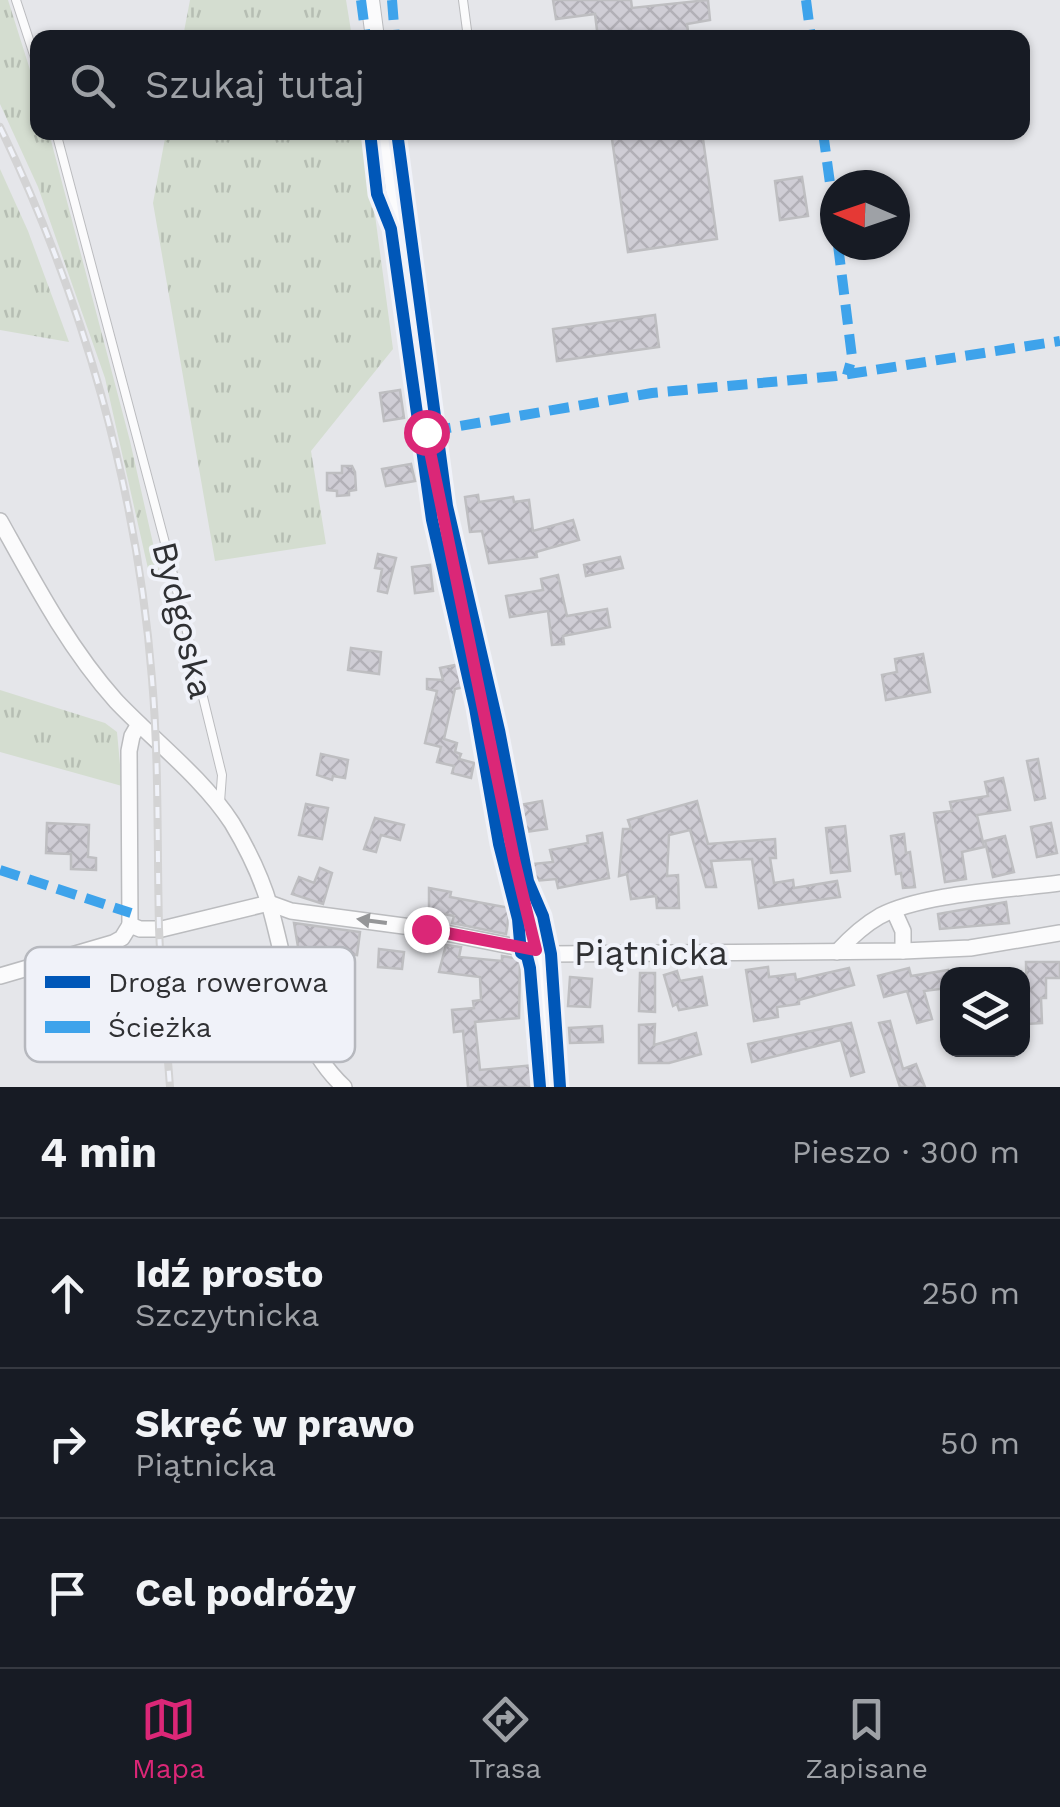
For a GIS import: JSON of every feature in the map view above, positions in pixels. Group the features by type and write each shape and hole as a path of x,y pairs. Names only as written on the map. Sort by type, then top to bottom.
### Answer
{"street":[{"path":"370,0 374,30"},
{"path":"388,140 437,494 543,982 549,1087"},
{"path":"0,521 58,625 114,698 219,806"},
{"path":"99,947 122,938 130,925 129,752 132,736 140,724"},
{"name":"Bydgoska","path":"219,806 232,824 269,904 280,947"},
{"path":"838,952 873,921 894,911 930,900 1060,883"},
{"name":"Piątnicka","path":"130,925 162,929 269,904 291,911 426,929 551,954 902,951 970,948 1060,933"},
{"path":"894,911 903,931 902,951"},
{"path":"0,976 25,969"},
{"name":"Bydgoska","path":"321,1062 344,1087"}],"lane":[{"path":"16,0 30,43"},
{"path":"463,0 467,30"},
{"name":"Bydgoska","path":"58,140 222,775 219,806"}],"green space":[{"path":"0,0 8,0 30,70 30,140 51,140 130,441 159,570 149,573 105,378 38,187 0,104"},
{"path":"190,0 346,0 351,30 184,30"},
{"path":"165,140 365,140 393,349 311,451 326,544 215,561 153,203"},
{"path":"0,169 28,231 69,342 0,330"},
{"path":"0,690 105,723 117,732 122,786 0,752"}],"building":[{"path":"553,0 631,0 632,8 708,0 710,20 687,24 688,30 597,30 595,14 556,19"},
{"path":"612,140 703,140 717,239 628,252"},
{"path":"802,177 808,216 780,220 775,181"},
{"path":"655,315 659,347 557,361 553,329"},
{"path":"400,390 404,418 384,421 380,393"},
{"path":"411,464 415,481 386,486 382,469"},
{"path":"342,466 352,466 356,490 337,496 337,491 327,490 327,473 342,473"},
{"path":"478,495 479,502 513,497 514,502 529,500 533,531 573,520 579,540 536,552 537,557 489,563 482,531 470,532 465,497"},
{"path":"378,554 396,558 387,593 378,591 382,569 375,568"},
{"path":"620,557 623,568 586,576 584,565"},
{"path":"430,565 433,591 415,593 412,567"},
{"path":"558,575 567,616 607,609 610,627 563,636 564,644 552,645 548,611 510,617 506,596 543,590 541,579"},
{"path":"351,648 381,652 379,674 348,670"},
{"path":"923,654 930,692 886,700 882,675 897,672 895,659"},
{"path":"460,664 464,687 455,689 444,739 457,743 455,752 461,754 459,759 474,763 471,778 452,773 454,766 437,762 441,747 425,743 437,691 427,689 427,679 443,680 440,668"},
{"path":"321,754 348,760 345,778 333,776 332,780 317,775"},
{"path":"1038,759 1045,798 1035,800 1027,761"},
{"path":"1003,778 1010,810 977,815 984,847 962,852 966,879 945,882 934,813 952,811 950,802 988,796 985,782"},
{"path":"542,801 547,829 525,832 520,805"},
{"path":"697,801 708,844 775,839 776,858 770,858 774,883 793,880 794,888 837,881 840,897 759,908 752,859 711,861 716,887 706,887 690,830 669,835 667,876 678,875 679,908 657,908 656,896 631,899 627,874 619,876 623,829 631,829 628,820"},
{"path":"306,804 328,808 322,839 299,835"},
{"path":"375,818 404,825 400,840 381,835 376,852 364,849"},
{"path":"47,823 89,825 88,857 96,858 96,870 71,869 71,854 46,853"},
{"path":"1051,823 1057,853 1037,857 1031,827"},
{"path":"845,826 850,871 831,873 826,828"},
{"path":"602,833 609,878 558,888 556,879 534,881 532,864 553,862 550,850 588,843 587,836"},
{"path":"904,834 915,887 903,888 901,873 896,874 891,836"},
{"path":"1005,836 1014,872 993,877 985,841"},
{"path":"320,868 332,873 323,904 292,894 299,877 314,883"},
{"path":"429,888 451,892 450,897 510,908 506,934 452,923 454,916 429,911"},
{"path":"1006,902 1009,923 940,929 938,914"},
{"path":"294,923 360,932 357,955 355,947 298,947"},
{"path":"446,945 461,947 459,957 520,959 519,1018 475,1022 480,1070 534,1065 536,1087 468,1087 463,1031 454,1032 452,1010 474,1008 473,1001 481,1000 480,977 439,972"},
{"path":"379,949 404,952 402,969 378,967"},
{"path":"1026,962 1060,962 1060,978 1046,978 1046,998 1041,998 1042,1023 1030,1024 1030,967 1026,967"},
{"path":"768,967 769,977 795,974 796,980 849,968 854,985 799,1000 799,1004 777,1007 778,1017 754,1021 746,970"},
{"path":"909,968 911,976 940,971 940,989 924,991 932,1019 917,1023 907,991 884,997 878,976"},
{"path":"677,971 680,981 702,977 707,1005 679,1010 677,1004 673,1006 664,975"},
{"path":"640,973 655,973 655,1012 639,1011"},
{"path":"570,977 592,979 590,1007 568,1006"},
{"path":"890,1021 903,1069 916,1064 925,1087 900,1087 879,1023"},
{"path":"851,1023 864,1072 851,1076 841,1040 752,1062 748,1044"},
{"path":"655,1024 654,1045 696,1033 701,1054 669,1063 639,1063 639,1025"},
{"path":"602,1026 603,1042 570,1043 569,1028"}],"railway":[{"path":"0,127 30,192 81,327 102,396 134,536 154,710 160,947"},
{"path":"168,1062 170,1087"}],"marked path":[{"path":"361,0 365,30"},
{"path":"392,0 394,30"},
{"path":"806,0 810,30"},
{"path":"824,140 828,170"},
{"path":"840,260 852,357 847,375"},
{"path":"431,431 652,393 836,376 1060,341"},
{"path":"0,870 131,913"}],"cycle path":[{"path":"371,140 377,194 391,229 432,520 475,708 499,844 518,919 521,953 527,956 530,968 540,1087"},
{"path":"398,140 447,506 499,730 528,881 543,916 551,954 560,1087"}],"route":[{"path":"426,432 536,950 426,929"}]}
